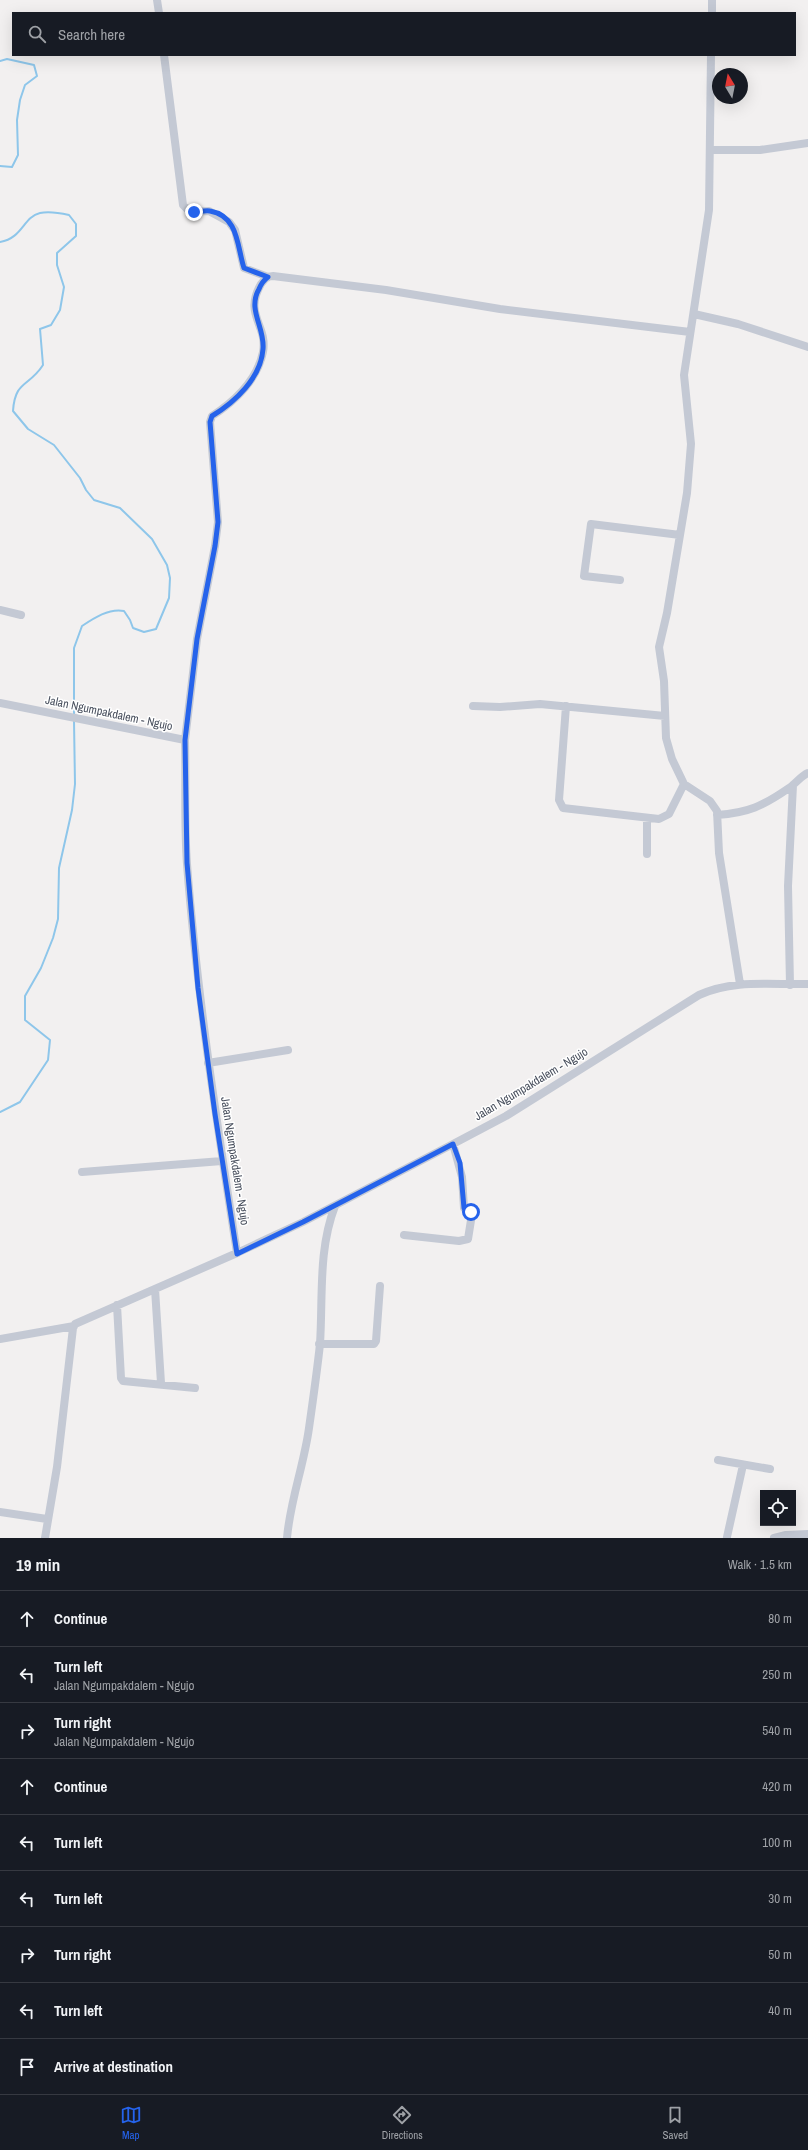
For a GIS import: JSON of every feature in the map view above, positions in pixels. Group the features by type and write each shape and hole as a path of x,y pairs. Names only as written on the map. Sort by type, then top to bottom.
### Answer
{"street":[{"path":"157,0 159,12"},
{"path":"712,0 712,12"},
{"path":"164,56 183,205 190,212 209,211 229,222 235,230 244,268 268,277 273,276 386,290 500,309 690,332"},
{"path":"712,56 709,210 684,376 691,444 687,493 667,613 659,647 664,681 666,738 672,759 684,784 710,801 715,807 717,814 719,853 740,984"},
{"path":"711,150 760,150 808,143"},
{"path":"185,740 197,639 215,546 218,522 210,422 212,416 221,411 237,398 247,386 260,363 264,348 254,306 258,290 268,277"},
{"path":"694,314 738,324 808,347"},
{"path":"620,580 584,576 591,524 680,535"},
{"path":"0,610 21,615"},
{"name":"Jalan Ngumpakdalem - Ngujo","path":"0,703 185,740 187,863 198,988 222,1161 237,1254 335,1206 506,1116 699,994 718,988 740,984 808,984"},
{"path":"473,706 500,707 540,704 665,716"},
{"path":"566,706 560,805 563,808 647,818 665,818 669,814 684,784"},
{"path":"717,814 749,811 793,785 808,773"},
{"path":"790,985 788,886 793,785"},
{"path":"647,818 648,854"},
{"path":"208,1063 288,1050"},
{"path":"404,1235 459,1241 468,1239 472,1214 464,1208 460,1163 453,1144"},
{"path":"82,1172 222,1161"},
{"path":"287,1538 288,1517 302,1472 309,1429 320,1344 324,1245 327,1226 335,1206"},
{"path":"0,1339 74,1326 82,1320 237,1254"},
{"path":"320,1344 374,1344 376,1341 380,1286"},
{"path":"155,1289 161,1383"},
{"path":"117,1305 121,1378 123,1381 161,1383 195,1388"},
{"path":"45,1538 57,1467 74,1326"},
{"path":"718,1460 770,1469"},
{"path":"729,1538 743,1465"},
{"path":"0,1512 48,1519"},
{"path":"774,1538 786,1535 808,1534"}],"waterway":[{"path":"0,61 7,59 34,65 37,76 25,85 20,100 17,120 18,155 12,167 0,166"},
{"path":"0,242 8,240 14,236 34,215 44,212 69,215 76,224 76,236 57,253 57,265 64,287 60,310 51,325 40,329 43,365 38,372 20,389 14,401 13,411 28,429 54,445 80,478 86,490 94,500 120,508 152,539 167,565 170,578 169,598 156,629 144,632 133,628 124,611 118,610 102,614 82,626 74,648 74,715"},
{"path":"0,1112 20,1102 48,1060 50,1040 25,1020 25,996 41,968 53,938 58,919 59,868 72,810 75,784 74,721"}],"route":[{"path":"194,212 209,211 221,216 229,222 235,230 238,248 244,268 268,277 258,290 255,297 254,306 264,348 260,363 247,386 237,398 210,419 218,522 215,546 197,639 185,740 187,863 198,988 215,1114 237,1254 303,1222 453,1144 460,1163 464,1208 471,1212"}]}
